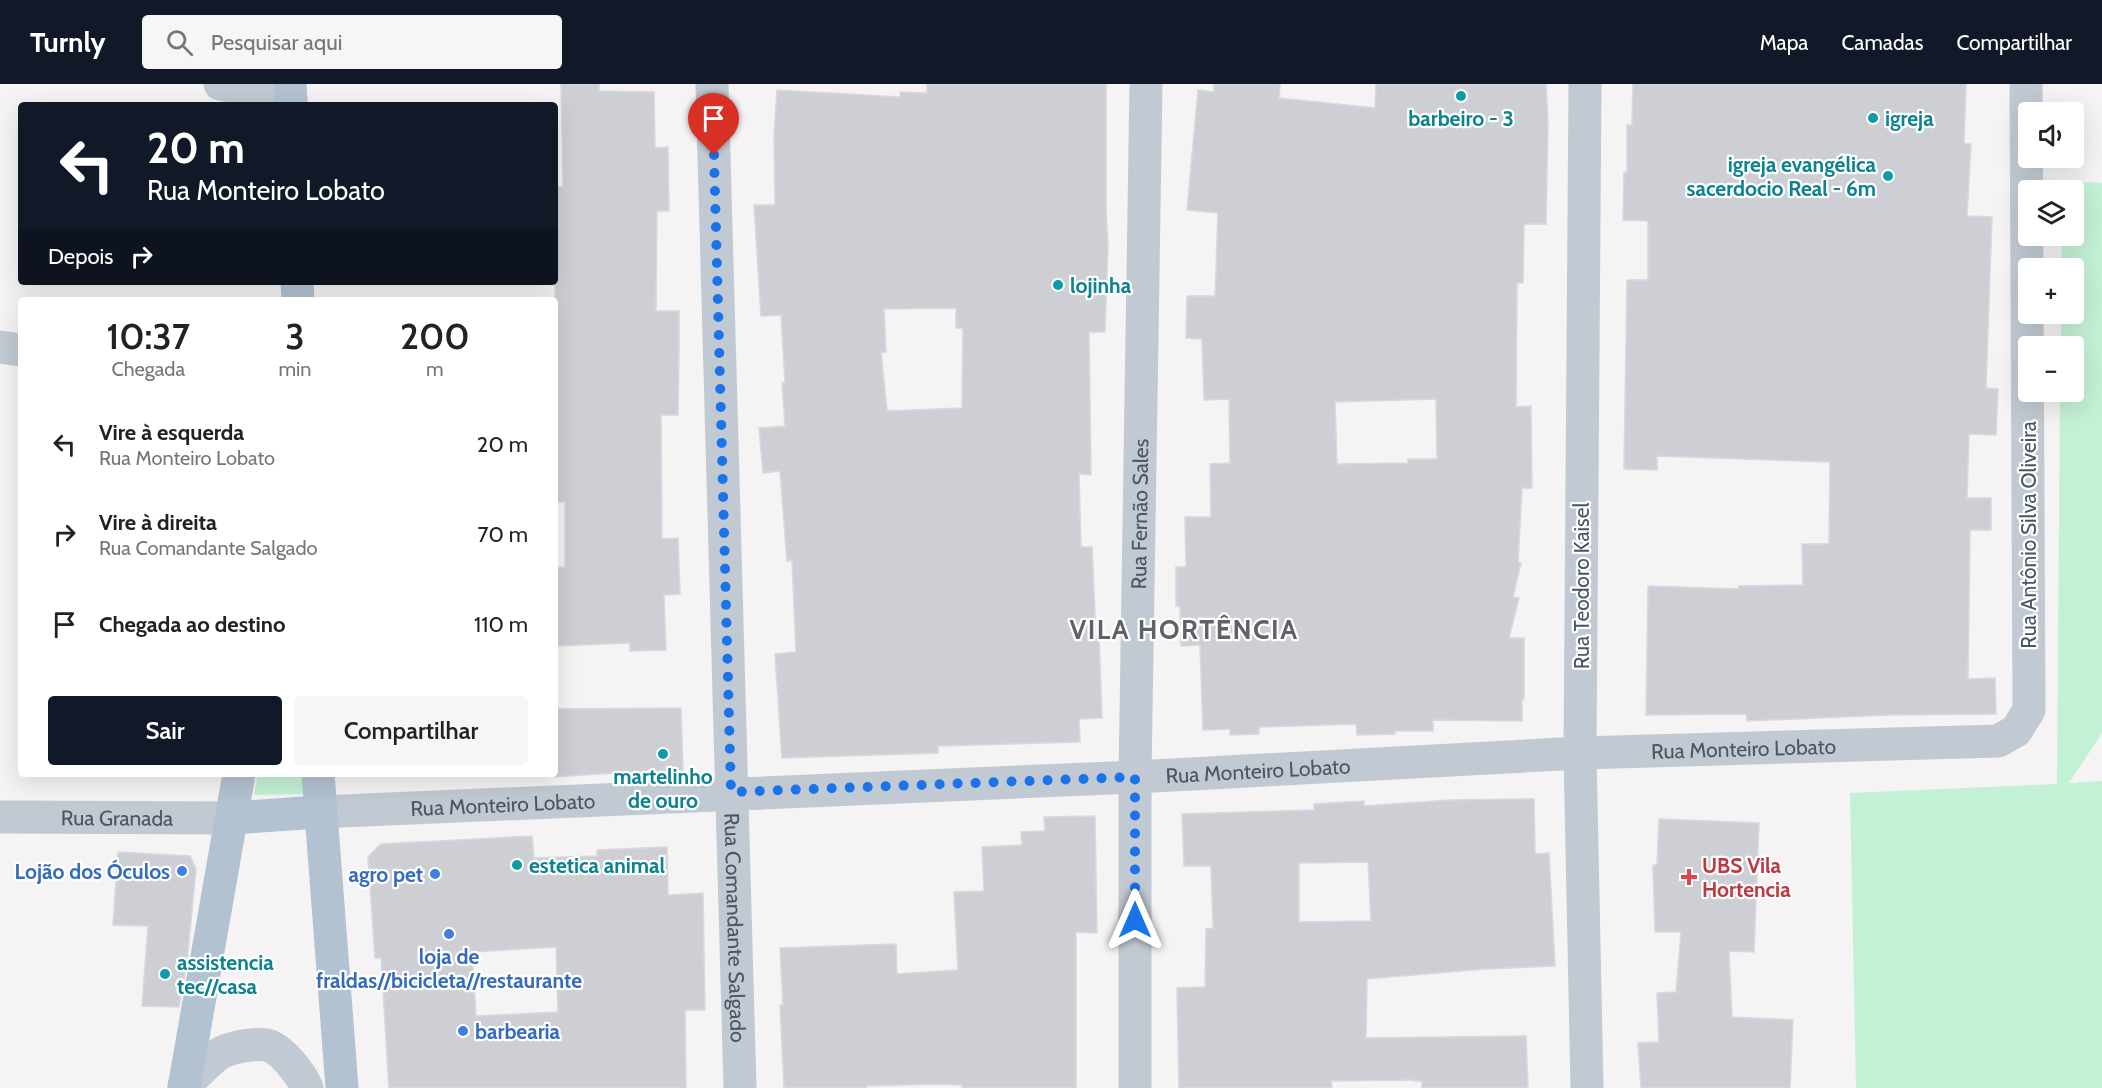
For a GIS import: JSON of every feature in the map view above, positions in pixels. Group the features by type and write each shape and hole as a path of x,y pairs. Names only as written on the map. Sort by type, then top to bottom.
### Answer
{"main road":[{"path":"184,1087 239,777"},
{"path":"318,777 342,1088"},
{"path":"233,818 319,812"}],"street":[{"path":"220,84 291,96"},
{"name":"Rua Comandante Salgado","path":"712,84 740,1088"},
{"name":"Rua Fernão Sales","path":"1135,1088 1135,777 1146,84"},
{"name":"Rua Teodoro Kaisel","path":"1585,84 1580,753 1587,1088"},
{"name":"Rua Antônio Silva Oliveira","path":"2016,731 2029,710 2026,84"},
{"path":"0,347 18,350"},
{"name":"Rua Monteiro Lobato","path":"319,812 731,792 1135,777 1580,753 1998,741 2016,731"},
{"name":"Rua Granada","path":"0,817 233,818"},
{"path":"325,1088 328,1029 334,990"},
{"path":"184,1087 220,1054 245,1045 269,1046 287,1060 303,1079 307,1088"}],"green space":[{"path":"2084,182 2102,183 2102,733 2069,783 2102,781 2102,1088 1856,1088 1850,793 2057,784 2060,402 2084,402 2084,336 2061,336 2061,324 2084,324 2084,258 2061,258 2062,246 2084,246"},
{"path":"257,777 308,777 311,794 254,795"}],"building":[{"path":"561,84 599,84 599,91 654,92 655,148 668,147 669,211 657,211 656,311 679,311 678,415 661,415 662,539 678,538 680,594 664,595 666,650 630,651 630,643 558,646 558,568 565,567 565,502 558,502 558,297 555,297 555,285 558,285 558,186 563,187"},
{"path":"927,84 1106,84 1108,245 1105,332 1089,332 1091,475 1079,474 1081,547 1092,547 1102,718 1079,719 1080,742 938,746 938,753 782,758 775,654 796,652 792,560 787,561 780,471 763,473 759,428 785,426 782,383 785,382 781,315 761,316 754,205 775,205 774,136 777,90 900,97 900,92 927,93","holes":["956,308 956,328 963,328 962,408 887,411 881,352 886,352 884,309"]},
{"path":"1214,84 1280,84 1279,98 1375,108 1376,84 1546,84 1548,121 1546,224 1524,224 1523,283 1517,283 1516,407 1531,406 1532,488 1522,488 1518,562 1521,563 1513,597 1519,598 1509,638 1524,638 1522,721 1433,720 1433,731 1395,731 1395,734 1357,735 1356,724 1259,727 1259,734 1230,735 1230,729 1203,730 1200,645 1181,646 1180,606 1176,606 1176,567 1186,567 1185,517 1211,517 1210,464 1230,463 1229,399 1204,400 1202,339 1186,338 1187,296 1215,296 1218,213 1187,210 1198,90 1214,92","holes":["1436,399 1437,459 1408,459 1408,463 1337,464 1335,402"]},
{"path":"1633,84 1966,84 1964,144 1971,144 1967,216 1992,217 1986,388 1998,389 1996,435 1969,434 1967,498 1991,498 1991,530 1970,530 1968,679 1995,678 1996,714 1889,715 1747,721 1746,714 1646,715 1648,586 1739,589 1739,586 1803,585 1802,544 1829,544 1830,462 1657,456 1657,470 1624,469 1627,280 1648,280 1648,221 1623,220 1624,172 1627,172 1627,125 1632,125"},
{"name":"martelinho de ouro","path":"681,708 683,771 558,777 558,709"},
{"path":"1534,799 1535,854 1549,853 1555,966 1484,969 1367,979 1366,1038 1526,1036 1528,1088 1422,1088 1422,1081 1414,1080 1331,1081 1332,1088 1179,1088 1177,988 1205,987 1206,929 1213,928 1211,866 1184,866 1182,814 1314,810 1314,804 1364,801 1364,806 1451,800","holes":["1368,862 1371,921 1299,922 1299,863"]},
{"path":"1095,816 1097,933 1076,932 1076,1088 962,1088 962,1085 938,1084 866,1086 866,1088 784,1088 780,948 896,944 897,974 958,970 954,892 984,891 982,847 1022,845 1021,832 1045,831 1044,817"},
{"path":"1659,819 1759,823 1754,952 1729,951 1732,1017 1793,1020 1790,1088 1641,1088 1638,1043 1659,1042 1657,993 1676,992 1681,932 1655,932 1653,865 1657,865"},
{"path":"532,836 534,858 597,856 597,850 667,847 668,895 703,893 705,1010 685,1010 686,1088 389,1088 381,958 375,958 368,857 381,844","holes":["556,947 558,1012 476,1016 472,952"]},
{"path":"118,852 190,856 196,869 187,962 179,1007 142,1006 148,926 113,925"}],"place":[{"name":"barbeiro - 3","path":"1461,96"},
{"name":"igreja","path":"1873,118"},
{"name":"igreja evangélica sacerdocio Real - 6m","path":"1888,176"},
{"name":"lojinha","path":"1058,285"},
{"name":"martelinho de ouro","path":"663,754"},
{"name":"estetica animal","path":"517,865"},
{"name":"Lojão dos Óculos","path":"182,871"},
{"name":"agro pet","path":"435,874"},
{"name":"UBS Vila Hortencia","path":"1689,877"},
{"name":"loja de fraldas//bicicleta//restaurante","path":"449,934"},
{"name":"assistencia tec//casa","path":"165,974"},
{"name":"barbearia","path":"463,1031"}],"district":[{"name":"VILA HORTÊNCIA","path":"1184,629"}],"route":[{"path":"714,155 731,792 1135,777 1135,920"}]}
